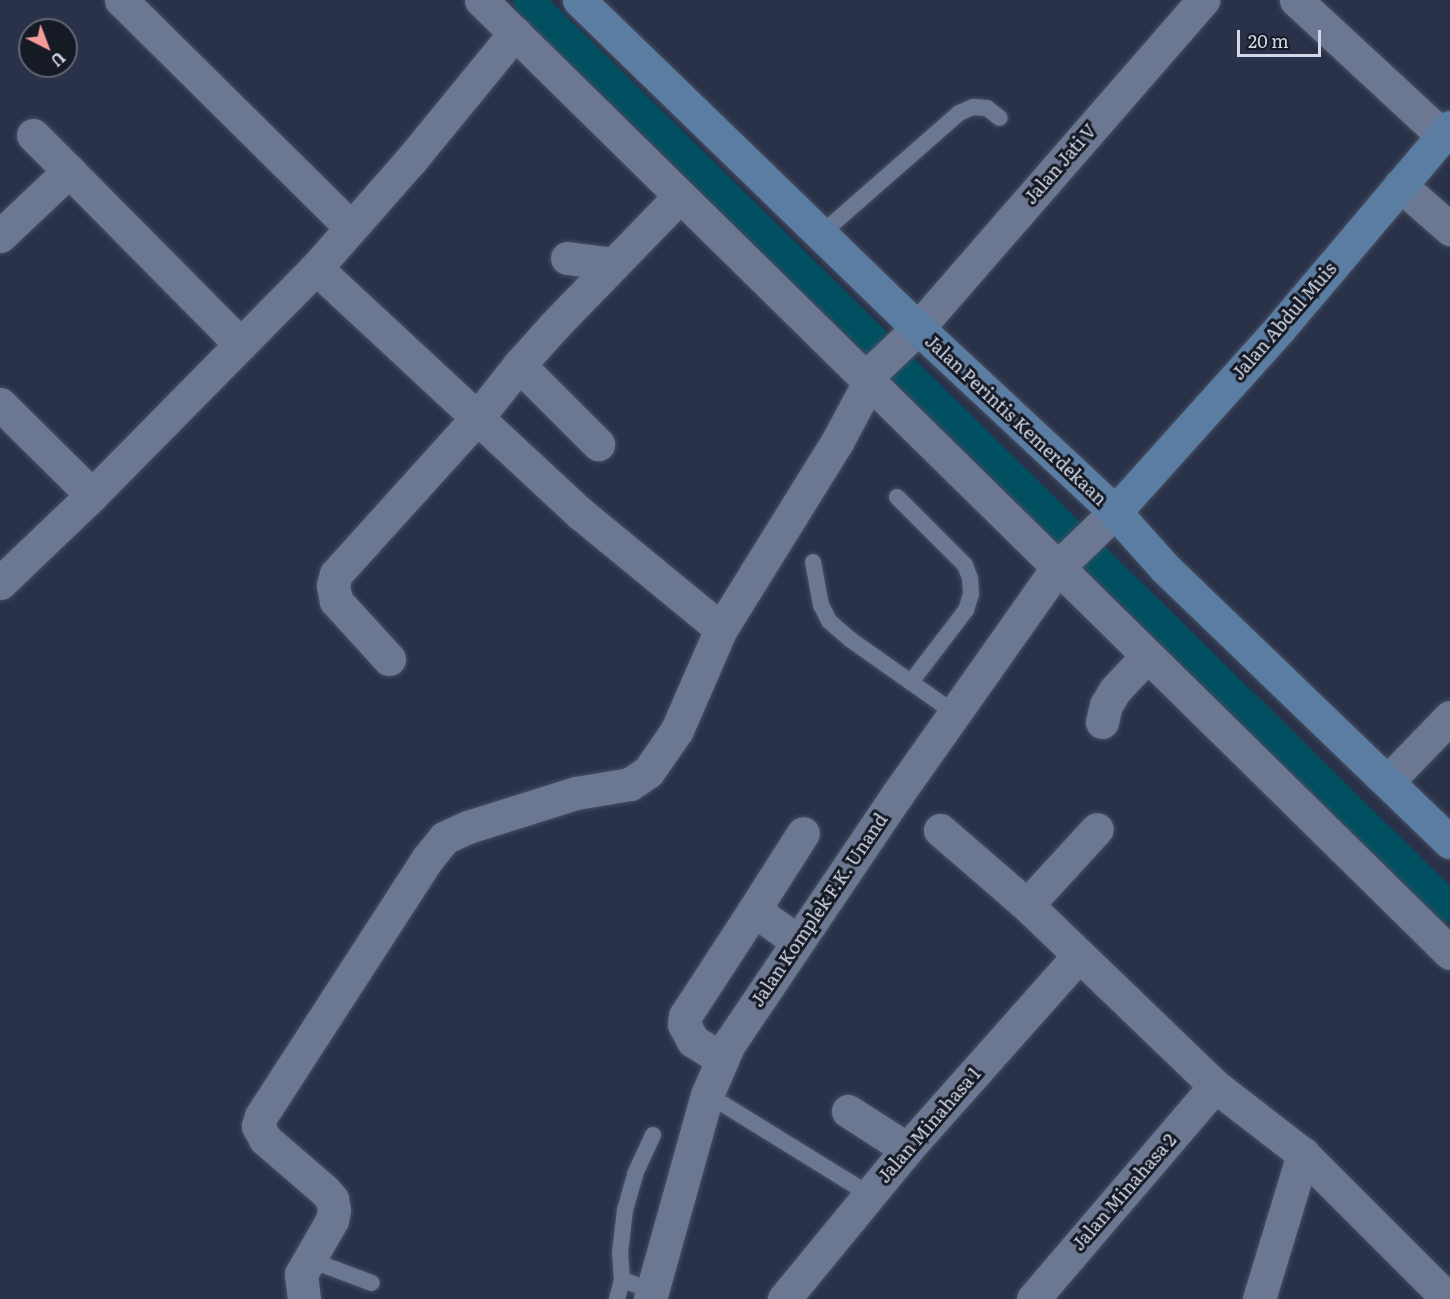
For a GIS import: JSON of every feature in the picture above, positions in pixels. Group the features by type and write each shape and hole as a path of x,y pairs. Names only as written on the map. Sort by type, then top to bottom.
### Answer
{"main road":[{"name":"Jalan Perintis Kemerdekaan","path":"579,0 821,234 910,330 1106,519 1166,569 1450,842"},
{"name":"Jalan Abdul Muis","path":"1106,519 1280,328 1446,132"}],"street":[{"path":"121,0 350,227"},
{"path":"481,0 679,197 873,375 1060,563 1147,656 1450,953"},
{"name":"Jalan Jati V","path":"308,1259 332,1220 334,1210 332,1199 264,1139 258,1126 266,1108 324,1016 444,838 468,827 576,794 630,784 648,772 677,730 721,629 837,442 873,375 910,330 1203,0"},
{"path":"1296,0 1446,132"},
{"path":"0,584 92,495 316,268 411,160 515,33"},
{"path":"33,135 240,344"},
{"path":"0,237 69,171"},
{"path":"1400,185 1450,229"},
{"path":"389,659 336,601 333,585 336,574 477,418 519,365 679,197"},
{"path":"567,258 613,264"},
{"path":"316,268 581,514 721,629"},
{"path":"519,365 598,444"},
{"path":"0,404 92,495"},
{"name":"Jalan Komplek F.K. Unand","path":"651,1295 707,1095 729,1044 797,941 1060,563 1106,519"},
{"path":"1102,722 1106,705 1115,690 1147,656"},
{"path":"1388,782 1450,717"},
{"path":"1027,905 1097,829"},
{"path":"940,830 1027,905 1215,1086 1303,1154 1449,1299"},
{"path":"722,1059 693,1041 684,1024 685,1016 803,833"},
{"path":"754,910 797,941"},
{"name":"Jalan Minahasa 1","path":"784,1299 907,1149 1079,955"},
{"name":"Jalan Minahasa 2","path":"1033,1299 1215,1086"},
{"path":"848,1111 907,1149"},
{"path":"1259,1299 1303,1154"},
{"path":"304,1299 301,1274 308,1259"}],"lane":[{"path":"821,234 959,113 973,107 987,108 1000,118"},
{"path":"910,330 1042,172 1045,167 1043,160"},
{"path":"897,496 965,565 970,578 971,594 966,610 911,682"},
{"path":"813,562 821,605 830,621 851,640 956,714"},
{"path":"723,1104 869,1194"},
{"path":"617,1299 622,1280 620,1253 625,1210 635,1174 653,1135"},
{"path":"308,1259 372,1283"},
{"path":"622,1280 651,1295"}],"waterway":[{"path":"528,0 1450,907"}]}
